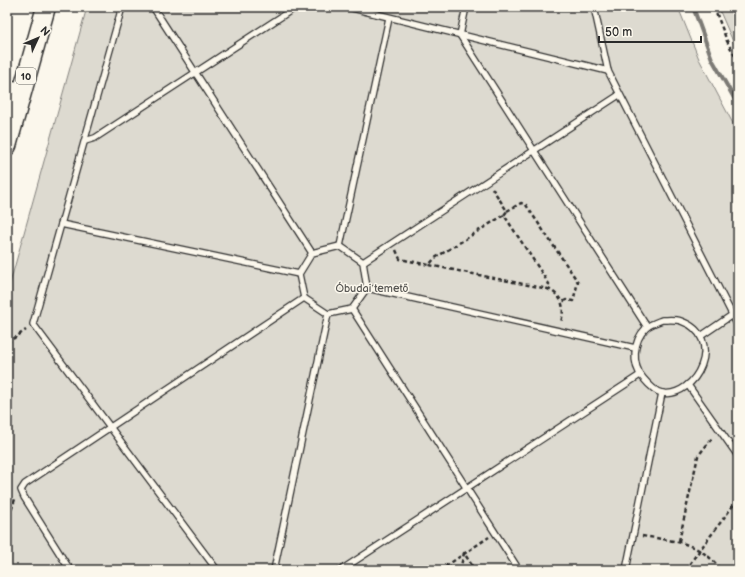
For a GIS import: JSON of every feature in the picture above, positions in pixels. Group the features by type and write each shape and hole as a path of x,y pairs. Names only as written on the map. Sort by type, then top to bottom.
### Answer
{"main road":[{"name":"10","path":"7,146 15,86 46,7"}],"lane":[{"path":"122,7 33,324 111,426 217,570"},
{"path":"153,7 312,252"},
{"path":"85,141 95,138 296,7"},
{"path":"348,7 608,71"},
{"path":"466,7 460,35 647,327"},
{"path":"594,7 608,71 738,326"},
{"path":"340,246 389,18"},
{"path":"363,262 619,95"},
{"path":"61,224 299,274"},
{"path":"340,246 363,262 368,288 352,309 328,314 304,298 299,274 312,252 340,246"},
{"path":"368,288 635,348"},
{"path":"70,570 21,490 25,484 304,298"},
{"path":"352,309 519,570"},
{"path":"274,570 328,314"},
{"path":"701,336 732,316"},
{"path":"662,320 679,320 693,326 701,336 705,349 703,362 697,375 688,385 677,391 662,393 650,386 640,375 635,361 635,348 639,336 647,327 662,320"},
{"path":"341,570 640,375"},
{"path":"688,385 738,456"},
{"path":"626,570 662,393"}],"path":[{"path":"714,7 727,41 738,62"},
{"path":"488,181 507,211"},
{"path":"429,265 434,258 521,203 526,206 578,282 573,300 566,300 562,302"},
{"path":"504,214 549,284 548,289"},
{"path":"400,259 548,289 555,292 562,302 564,310 559,331"},
{"path":"7,343 33,324"},
{"path":"679,541 698,456 720,429"},
{"path":"7,523 16,495 21,490"},
{"path":"684,570 738,499"},
{"path":"440,570 496,532"},
{"path":"634,535 679,541 699,549 713,560 721,570"},
{"path":"460,570 464,554"},
{"path":"464,554 475,570"}],"green space":[{"name":"Óbudai temető","path":"87,7 678,7 699,59 738,133 738,570 7,570 7,294"},
{"path":"718,7 738,7 738,53"}],"waterway":[{"path":"693,7 712,59 738,105"}]}
